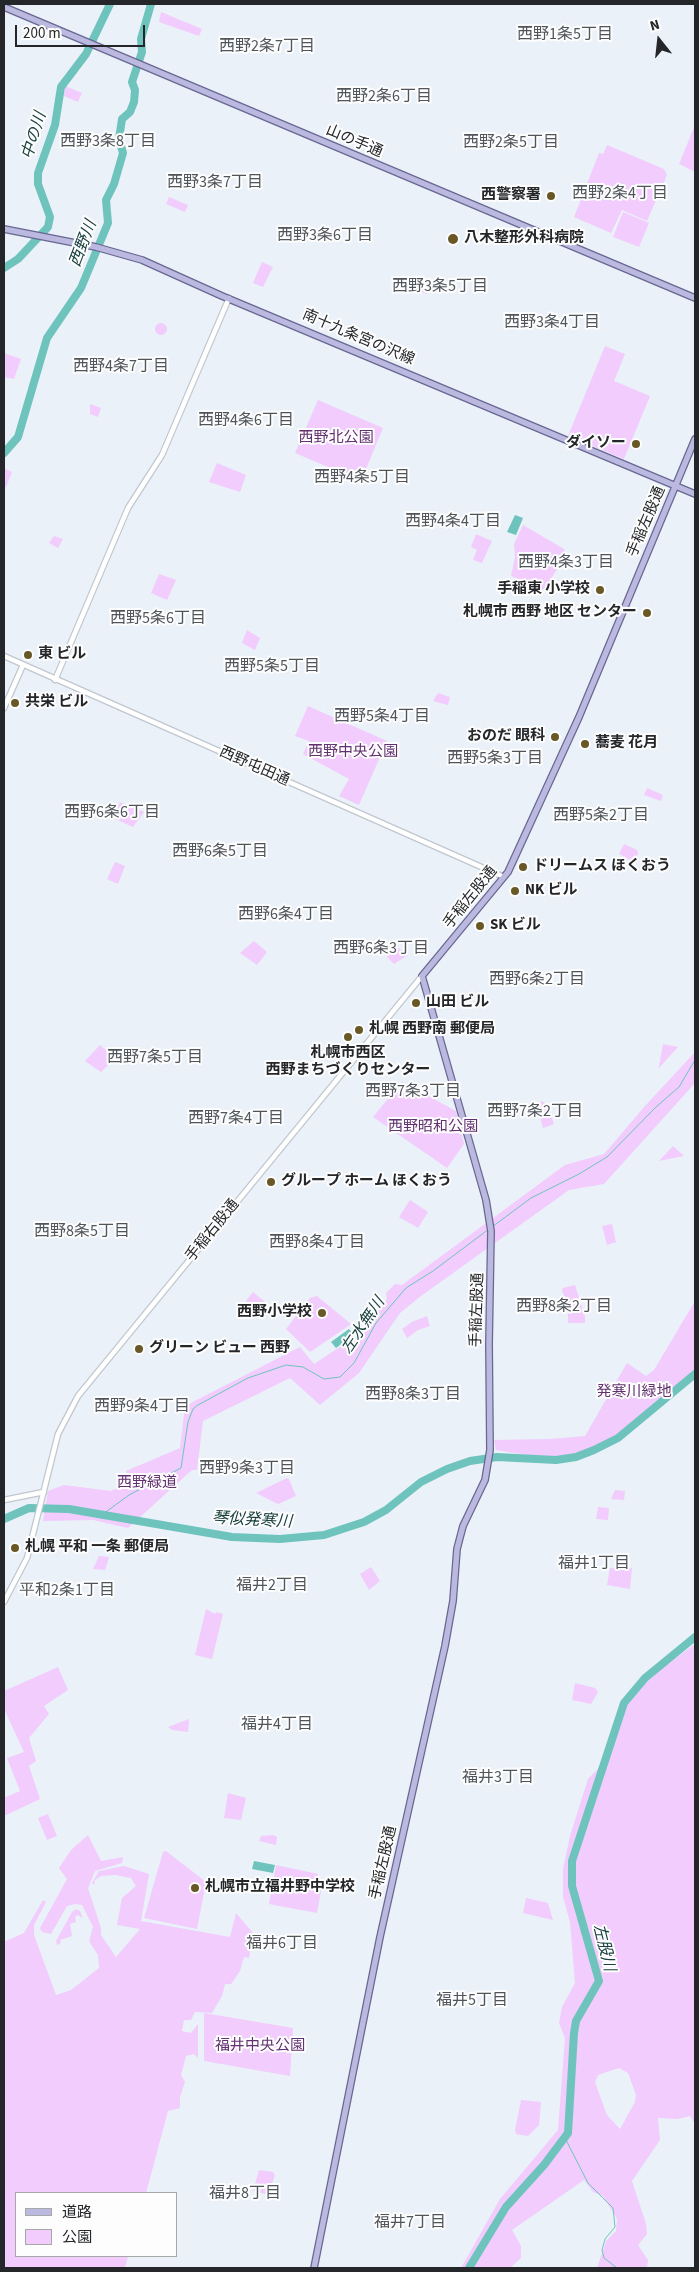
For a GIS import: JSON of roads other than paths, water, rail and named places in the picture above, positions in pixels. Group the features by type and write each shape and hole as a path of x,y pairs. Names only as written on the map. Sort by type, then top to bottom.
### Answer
{"main road":[{"name":"山の手通","path":"4,7 695,298"},
{"name":"南十九条宮の沢線","path":"4,229 48,236 142,260 695,494"},
{"name":"手稲左股通","path":"314,2268 380,1937 445,1646 453,1601 457,1549 463,1526 485,1480 490,1450 491,1228 486,1200 422,976 508,872 580,716 695,440"}],"street":[{"path":"55,680 128,508 165,450 229,298"},
{"name":"西野屯田通","path":"4,656 504,877"},
{"path":"4,708 23,665"},
{"name":"手稲右股通","path":"4,1602 27,1558 58,1434 78,1396 422,976"},
{"path":"4,1500 44,1492"}],"waterway":[{"name":"中の川","path":"4,268 18,259 48,227 50,217 38,184 38,173 55,125 61,87 86,54 110,4"},
{"name":"西野川","path":"4,453 18,437 47,338 81,288 108,223 106,200 114,184 123,153 119,139 122,119 130,112 134,102 135,90 132,82 142,52 141,39 151,4"},
{"name":"左水無川","path":"492,1227 531,1198 579,1174 607,1157 656,1107 679,1087 695,1060"},
{"name":"左水無川","path":"103,1514 129,1495 181,1468 188,1422 193,1409 198,1405 248,1378 286,1365 303,1367 324,1379 340,1377 354,1363 376,1323 406,1288 433,1271 489,1229"},
{"name":"琴似発寒川","path":"4,1519 29,1508 69,1509 232,1537 280,1539 324,1535 364,1522 386,1510 421,1482 447,1469 470,1461 497,1457 556,1460 576,1457 594,1450 618,1438 695,1374"},
{"name":"左股川","path":"469,2268 506,2207 544,2165 568,2133 576,2021 599,1981 572,1886 572,1861 624,1703 645,1678 695,1637"},
{"path":"565,2138 588,2183 613,2208 615,2227 605,2239 602,2250 604,2258 617,2268"}],"place":[{"name":"西警察署","path":"551,196"},
{"name":"八木整形外科病院","path":"453,239"},
{"name":"ダイソー","path":"636,444"},
{"name":"手稲東 小学校","path":"600,590"},
{"name":"札幌市 西野 地区 センター","path":"647,613"},
{"name":"東 ビル","path":"28,655"},
{"name":"共栄 ビル","path":"15,703"},
{"name":"おのだ 眼科","path":"555,737"},
{"name":"蕎麦 花月","path":"585,744"},
{"name":"ドリームス ほくおう","path":"523,867"},
{"name":"NK ビル","path":"515,891"},
{"name":"SK ビル","path":"480,926"},
{"name":"山田 ビル","path":"416,1003"},
{"name":"札幌 西野南 郵便局","path":"359,1030"},
{"name":"札幌市西区 西野まちづくりセンター","path":"348,1037"},
{"name":"グループ ホーム ほくおう","path":"271,1182"},
{"name":"西野小学校","path":"322,1313"},
{"name":"グリーン ビュー 西野","path":"139,1349"},
{"name":"札幌 平和 一条 郵便局","path":"15,1548"},
{"name":"札幌市立福井野中学校","path":"195,1888"}],"district":[{"name":"西野1条5丁目","path":"565,35"},
{"name":"西野2条7丁目","path":"267,47"},
{"name":"西野2条6丁目","path":"384,97"},
{"name":"西野3条8丁目","path":"108,142"},
{"name":"西野2条5丁目","path":"511,143"},
{"name":"西野3条7丁目","path":"215,183"},
{"name":"西野2条4丁目","path":"620,194"},
{"name":"西野3条6丁目","path":"325,236"},
{"name":"西野3条5丁目","path":"440,287"},
{"name":"西野3条4丁目","path":"552,323"},
{"name":"西野4条7丁目","path":"121,367"},
{"name":"西野4条6丁目","path":"246,421"},
{"name":"西野4条5丁目","path":"362,478"},
{"name":"西野4条4丁目","path":"453,522"},
{"name":"西野4条3丁目","path":"566,563"},
{"name":"西野5条6丁目","path":"158,619"},
{"name":"西野5条5丁目","path":"272,667"},
{"name":"西野5条4丁目","path":"382,717"},
{"name":"西野5条3丁目","path":"495,759"},
{"name":"西野6条6丁目","path":"112,813"},
{"name":"西野5条2丁目","path":"601,816"},
{"name":"西野6条5丁目","path":"220,852"},
{"name":"西野6条4丁目","path":"286,915"},
{"name":"西野6条3丁目","path":"381,949"},
{"name":"西野6条2丁目","path":"537,980"},
{"name":"西野7条5丁目","path":"155,1058"},
{"name":"西野7条3丁目","path":"413,1092"},
{"name":"西野7条2丁目","path":"535,1112"},
{"name":"西野7条4丁目","path":"236,1119"},
{"name":"西野8条5丁目","path":"82,1232"},
{"name":"西野8条4丁目","path":"317,1243"},
{"name":"西野8条2丁目","path":"564,1307"},
{"name":"西野8条3丁目","path":"413,1395"},
{"name":"西野9条4丁目","path":"142,1407"},
{"name":"西野9条3丁目","path":"247,1469"},
{"name":"福井1丁目","path":"594,1564"},
{"name":"福井2丁目","path":"272,1586"},
{"name":"平和2条1丁目","path":"67,1591"},
{"name":"福井4丁目","path":"277,1725"},
{"name":"福井3丁目","path":"498,1778"},
{"name":"福井6丁目","path":"282,1944"},
{"name":"福井5丁目","path":"472,2001"},
{"name":"福井8丁目","path":"245,2194"},
{"name":"福井7丁目","path":"410,2223"}],"park label":[{"name":"西野北公園","path":"336,439"},
{"name":"西野中央公園","path":"353,753"},
{"name":"西野昭和公園","path":"433,1128"},
{"name":"発寒川緑地","path":"634,1393"},
{"name":"西野緑道","path":"147,1484"},
{"name":"福井中央公園","path":"260,2047"}]}
